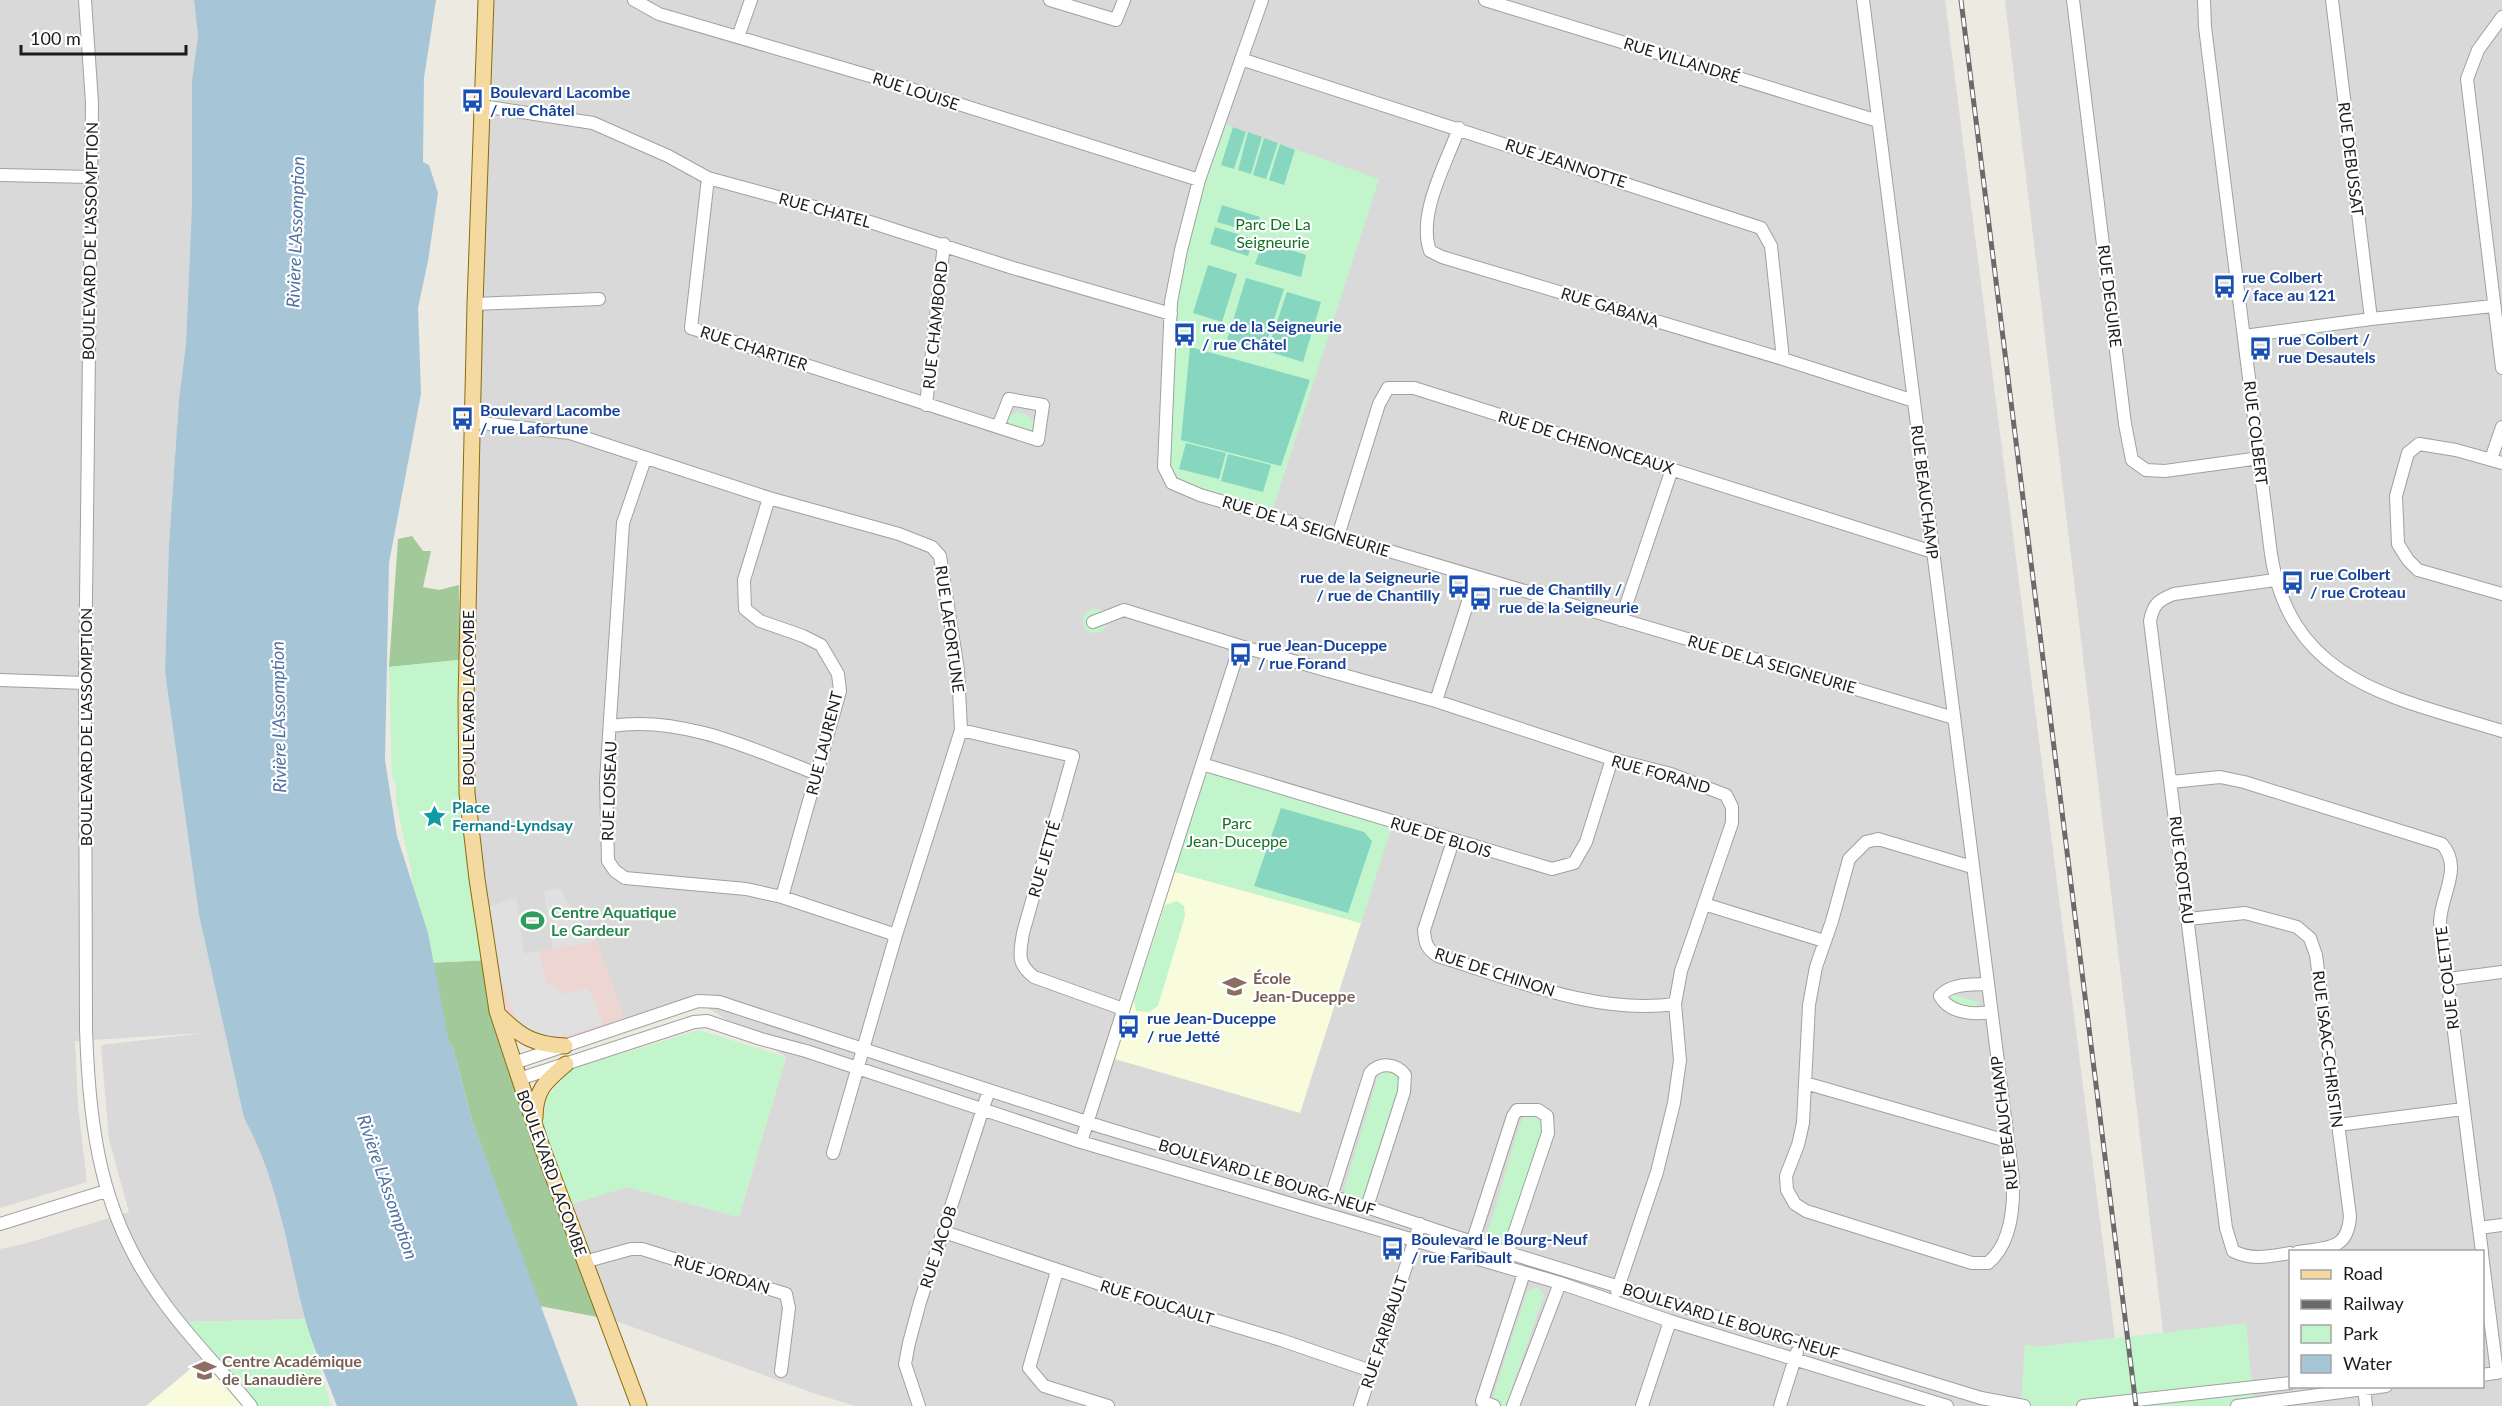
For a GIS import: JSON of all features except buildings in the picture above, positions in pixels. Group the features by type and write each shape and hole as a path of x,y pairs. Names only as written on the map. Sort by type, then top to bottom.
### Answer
{"main road":[{"name":"BOULEVARD LACOMBE","path":"486,0 472,422 466,789 498,1014 535,1128 639,1406"},
{"path":"498,1014 524,1037 536,1043 565,1046"},
{"path":"535,1128 536,1096 546,1080 566,1064"}],"street":[{"name":"BOULEVARD DE L'ASSOMPTION","path":"85,0 92,103 85,682 87,1065 95,1135 106,1191 117,1219 155,1291 206,1356 251,1406"},
{"name":"RUE LOUISE","path":"634,0 659,14 870,76 1199,180"},
{"path":"738,37 751,0"},
{"path":"1050,0 1116,20 1124,0"},
{"name":"RUE DE LA SEIGNEURIE","path":"1262,0 1199,180 1181,250 1171,302 1164,467 1172,483 1200,495 1954,718"},
{"name":"RUE VILLANDRÉ","path":"1485,0 1878,121"},
{"name":"RUE BEAUCHAMP","path":"1805,1083 1803,1123 1798,1145 1786,1176 1787,1190 1795,1204 1806,1211 1972,1263 1988,1263 1999,1254 2013,1202 2007,1142 1863,0"},
{"name":"RUE DEGUIRE","path":"2073,0 2125,424 2132,460 2146,470 2156,471 2260,458"},
{"name":"RUE COLBERT","path":"2204,0 2205,27 2275,580 2282,600 2304,637 2315,650 2350,678 2379,692 2502,731"},
{"name":"RUE DEBUSSAT","path":"2332,0 2371,319"},
{"path":"2502,17 2478,50 2467,79 2502,368"},
{"name":"RUE JEANNOTTE","path":"1241,59 1761,228 1771,246 1783,359"},
{"name":"RUE CHATEL","path":"482,106 593,123 668,156 708,178 944,244 1013,268 1171,314"},
{"name":"RUE GABANA","path":"1459,128 1427,213 1425,238 1430,251 1442,257 1783,359 1914,401"},
{"path":"0,176 92,177"},
{"name":"RUE CHARTIER","path":"708,178 691,328 926,405"},
{"name":"RUE CHAMBORD","path":"926,405 944,244"},
{"path":"475,304 599,299"},
{"path":"2244,336 2493,306"},
{"name":"RUE DE CHENONCEAUX","path":"1338,536 1376,413 1388,388 1414,388 1933,552"},
{"path":"926,405 998,427"},
{"name":"RUE LAFORTUNE","path":"472,422 570,433 769,498 899,534 932,547 940,556 958,670 961,730 856,1067 833,1153"},
{"path":"2502,427 2496,461 2456,450 2419,444 2408,453 2396,496 2398,544 2408,560 2418,570 2502,594"},
{"name":"RUE LOISEAU","path":"645,459 623,523 606,819 608,861 624,878 746,889 782,897 896,935"},
{"path":"1621,620 1671,469"},
{"name":"RUE LAURENT","path":"769,498 744,580 745,609 760,621 803,636 820,645 838,674 840,691 782,897"},
{"path":"1436,701 1476,577"},
{"name":"RUE CROTEAU","path":"2275,580 2174,594 2162,598 2153,607 2150,621 2226,1228 2234,1251 2240,1255 2266,1257 2289,1253"},
{"name":"RUE FORAND","path":"1093,622 1124,610 1240,646 1436,701 1612,759 1671,774 1726,795 1732,807 1732,823 1682,971 1676,1004 1680,1060 1677,1092 1657,1172 1614,1301"},
{"path":"1081,1142 1240,646"},
{"path":"0,680 85,682"},
{"path":"611,726 630,723 677,727 746,747 817,774"},
{"name":"RUE JETTÉ","path":"961,730 1072,756 1023,933 1019,957 1026,970 1034,977 1123,1009"},
{"name":"RUE DE BLOIS","path":"1202,764 1552,869 1574,863 1586,842 1612,759"},
{"name":"RUE COLETTE","path":"2171,782 2220,777 2244,782 2442,844 2452,858 2452,867 2440,910 2482,1250"},
{"path":"1972,867 1878,839 1866,842 1849,859 1837,906 1816,967 1809,1005 1805,1083 2007,1142"},
{"name":"RUE DE CHINON","path":"1453,841 1424,930 1425,942 1429,951 1438,956 1594,1003 1663,1006 1676,1004"},
{"path":"1704,904 1824,941"},
{"name":"RUE ISAAC-CHRISTIN","path":"2188,919 2245,913 2297,927 2310,938 2316,954 2349,1200 2349,1230 2345,1239 2333,1246 2305,1250"},
{"path":"2448,979 2502,972"},
{"path":"1987,984 1946,989 1940,996 1945,1004 1953,1008 1978,1014 1991,1012"},
{"name":"BOULEVARD LE BOURG-NEUF","path":"514,1063 698,1001 719,1002 1087,1122 1981,1398 2024,1406"},
{"name":"BOULEVARD LE BOURG-NEUF","path":"519,1079 694,1022 707,1021 856,1067 1081,1142 1414,1242 1560,1283 1670,1321 1947,1406"},
{"path":"1331,1197 1370,1073 1379,1067 1395,1066 1405,1076 1405,1085 1368,1207"},
{"name":"RUE JACOB","path":"919,1406 905,1364 920,1302 989,1090"},
{"path":"2338,1125 2463,1109"},
{"path":"1473,1240 1513,1116 1517,1110 1538,1110 1547,1116 1548,1133 1508,1252"},
{"path":"0,1224 106,1191"},
{"name":"RUE FARIBAULT","path":"1360,1406 1420,1224"},
{"path":"2479,1228 2502,1225"},
{"name":"RUE FOUCAULT","path":"944,1232 1057,1271 1281,1340 1371,1371"},
{"name":"RUE JORDAN","path":"584,1262 631,1249 642,1249 786,1294 789,1308 781,1371"},
{"path":"1057,1271 1029,1368 1044,1386 1108,1406"},
{"name":"RUE COLETTE","path":"2484,1272 2493,1357 2499,1373"},
{"path":"1494,1406 1482,1401 1524,1273"},
{"path":"1513,1406 1560,1283"},
{"path":"1642,1406 1670,1321"},
{"path":"1780,1406 1800,1342"},
{"path":"2484,1375 2499,1373"},
{"path":"2083,1406 2289,1383"},
{"path":"2237,1406 2364,1388 2367,1406"}],"shaded area":[{"path":"0,0 194,0 198,36 192,80 192,203 186,344 179,399 169,544 165,672 199,915 244,1118 257,1141 277,1198 305,1319 179,1322 251,1406 0,1406 0,1249 24,1244 129,1212 109,1140 101,1045 205,1033 75,1041 78,1107 87,1182 0,1208"},
{"path":"486,0 1945,0 2115,1338 2039,1347 2025,1345 2021,1406 855,1406 813,1393 613,1320 571,1204 627,1187 739,1217 786,1057 697,1001 626,1022 489,960 467,793"},
{"path":"2005,0 2502,0 2502,1406 2172,1406"},
{"name":"École Jean-Duceppe","path":"1168,870 1361,923 1300,1113 1108,1057"},
{"path":"560,888 569,906 597,941 553,949 544,891"},
{"path":"516,898 524,954 539,951 546,983 565,994 588,987 603,1024 563,1037 532,1032 516,1018 492,960 495,959 489,907"},
{"path":"597,941 626,1022 560,1040 523,1029 507,1011 489,960"},
{"name":"Centre Académique de Lanaudière","path":"206,1356 251,1406 146,1406"}],"green space":[{"name":"Parc De La Seigneurie","path":"1219,122 1379,179 1271,515 1198,495 1165,474 1171,298"},
{"path":"1233,127 1246,132 1234,169 1221,165"},
{"path":"1248,132 1262,137 1251,174 1238,170"},
{"path":"1264,138 1278,143 1266,179 1253,175"},
{"path":"1280,144 1295,150 1284,185 1269,180"},
{"path":"1222,205 1260,217 1255,233 1217,222"},
{"path":"1215,227 1253,239 1248,256 1210,244"},
{"path":"1263,241 1306,255 1301,277 1255,264"},
{"path":"1208,265 1237,274 1222,322 1193,313"},
{"path":"1246,278 1284,289 1264,350 1227,340"},
{"path":"1287,292 1321,302 1303,362 1267,351"},
{"path":"1190,347 1310,380 1281,466 1181,440"},
{"path":"1016,412 1032,419 1035,425 1031,432 1010,433 1006,423 1010,415"},
{"path":"1186,443 1226,453 1219,479 1179,469"},
{"path":"1228,454 1271,465 1263,492 1221,481"},
{"path":"412,536 423,551 431,551 423,587 439,590 459,585 460,660 389,667 398,539"},
{"path":"1095,609 1104,612 1107,621 1104,630 1095,633 1086,630 1083,621 1086,612"},
{"name":"Place Fernand-Lyndsay","path":"467,659 466,789 489,960 426,963 413,898 411,869 396,802 396,784 392,778 389,667"},
{"name":"Parc Jean-Duceppe","path":"1202,764 1393,823 1361,923 1168,870"},
{"path":"1281,808 1364,832 1372,841 1348,913 1254,886"},
{"path":"1177,901 1184,906 1185,916 1158,1006 1149,1012 1136,1011 1134,999 1165,905"},
{"path":"489,960 497,1011 613,1320 540,1306 472,1121 453,1047 449,1043 426,963"},
{"path":"1951,994 1978,1002 1979,1010 1975,1011 1949,1001 1948,996"},
{"path":"699,1030 786,1057 739,1217 627,1187 571,1204 542,1136 546,1098 571,1069"},
{"path":"1386,1070 1397,1074 1402,1085 1366,1199 1357,1202 1347,1198 1344,1190 1378,1076"},
{"path":"1533,1113 1544,1119 1544,1133 1508,1240 1502,1245 1491,1244 1486,1238 1520,1124 1524,1116"},
{"path":"1537,1287 1544,1295 1506,1406 1499,1406 1493,1397 1527,1292"},
{"path":"305,1319 331,1406 251,1406 178,1322"},
{"path":"2246,1323 2254,1406 2021,1406 2025,1345 2039,1347"}],"water":[{"name":"Rivière L'Assomption","path":"194,0 436,0 424,78 423,162 429,165 438,193 418,308 421,394 389,563 385,760 397,836 428,933 449,1043 453,1047 472,1121 578,1406 337,1406 307,1327 280,1215 265,1165 244,1118 199,915 165,672 169,544 179,399 186,344 192,203 192,80 198,36"}],"railway":[{"path":"1961,0 2136,1406"}],"place":[{"name":"Boulevard Lacombe / rue Châtel","path":"472,101"},
{"name":"rue Colbert / face au 121","path":"2224,286"},
{"name":"rue de la Seigneurie / rue Châtel","path":"1184,335"},
{"name":"rue Colbert / rue Desautels","path":"2260,348"},
{"name":"Boulevard Lacombe / rue Lafortune","path":"462,419"},
{"name":"rue Colbert / rue Croteau","path":"2292,583"},
{"name":"rue de la Seigneurie / rue de Chantilly","path":"1458,586"},
{"name":"rue de Chantilly / rue de la Seigneurie","path":"1481,598"},
{"name":"rue Jean-Duceppe / rue Forand","path":"1240,654"},
{"name":"Place Fernand-Lyndsay","path":"434,816"},
{"name":"Centre Aquatique Le Gardeur","path":"533,921"},
{"name":"École Jean-Duceppe","path":"1235,987"},
{"name":"rue Jean-Duceppe / rue Jetté","path":"1129,1027"},
{"name":"Boulevard le Bourg-Neuf / rue Faribault","path":"1393,1248"},
{"name":"Centre Académique de Lanaudière","path":"204,1370"}]}
